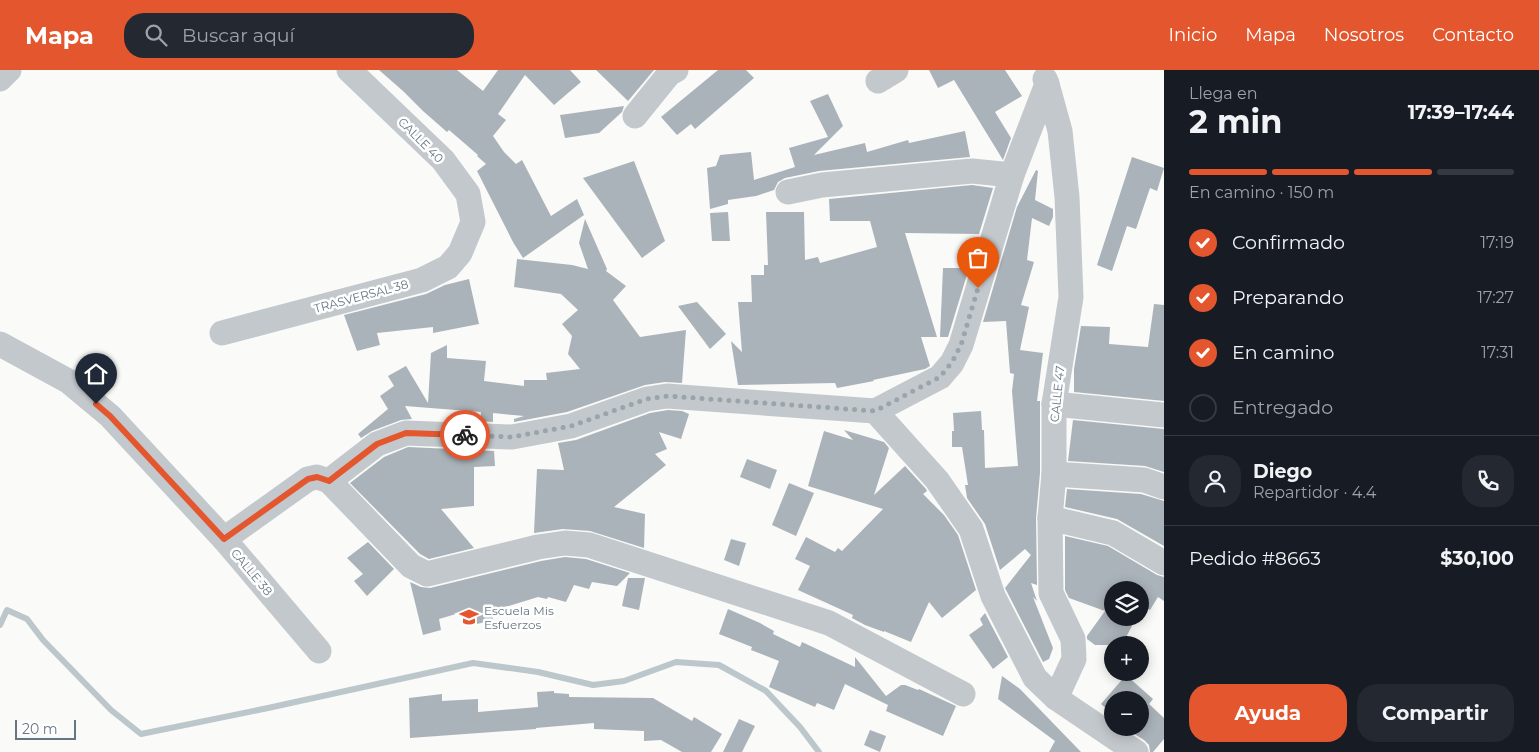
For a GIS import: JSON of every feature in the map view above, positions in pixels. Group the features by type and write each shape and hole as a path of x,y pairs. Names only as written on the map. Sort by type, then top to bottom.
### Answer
{"street":[{"path":"0,79 8,70"},
{"name":"CALLE 40","path":"350,70 443,160 468,194 473,222"},
{"path":"635,116 669,74 676,70"},
{"path":"329,481 377,444 406,433 512,437 571,426 647,399 667,396 875,411 940,377 952,362 961,345 1044,77"},
{"name":"CALLE 47","path":"1044,77 1060,131 1067,197 1071,297 1054,404 1054,474 1050,518 1051,593 1073,639 1074,659 1056,698"},
{"path":"788,192 822,185 972,171 1012,176"},
{"name":"TRASVERSAL 38","path":"222,333 422,280 448,267 460,253 473,222"},
{"name":"CALLE 38","path":"0,344 68,381 110,416 224,539 318,651"},
{"path":"1054,404 1164,415"},
{"path":"875,411 937,480 971,529 993,596 1035,678 1056,698 1136,752"},
{"path":"1054,474 1144,480 1164,487"},
{"path":"224,539 308,479 317,477 329,481 411,566 426,574 538,547 565,543 589,546 829,624 962,694"},
{"path":"1050,518 1113,533 1164,563"}],"building":[{"path":"379,70 457,70 483,91 498,70 570,70 581,82 554,105 525,75 498,114 506,120 493,136 504,152 516,164 522,160 551,216 577,199 584,215 523,258 477,171 486,164 449,130 447,132 423,111"},
{"path":"596,70 654,70 628,101"},
{"path":"718,70 746,70 754,78 695,129 691,124 677,135 661,117"},
{"path":"929,70 1005,70 1022,96 995,112 1011,138 1003,160 954,80 938,88"},
{"path":"828,94 843,126 814,155 865,143 867,152 908,140 909,143 965,131 970,157 819,171 785,178 778,182 774,190 756,196 728,200 728,204 710,209 707,168 716,166 720,155 751,152 754,180 795,167 789,148 828,137 810,101"},
{"path":"624,106 622,112 599,133 565,138 560,115"},
{"path":"1132,157 1164,168 1157,191 1150,188 1136,229 1127,226 1112,271 1097,265"},
{"path":"634,161 665,241 642,258 583,178"},
{"path":"1036,170 1038,171 1035,200 1053,209 1053,217 1049,226 1032,218 1027,260 1034,262 1021,305 1029,307 1020,350 1043,353 1037,401 1040,401 1040,473 1036,518 1037,585 1031,583 1037,601 1033,597 1053,648 1049,659 1043,662 1005,588 1031,555 1025,549 1000,570 985,524 967,498 965,485 968,485 962,447 952,447 952,431 954,431 953,413 981,411 982,430 984,430 985,468 1018,466 1012,391 1014,374 1010,373 1006,321 983,322 1017,207"},
{"path":"972,185 993,188 979,234 905,233 937,337 921,337 930,366 925,369 837,388 835,383 738,385 731,341 742,352 738,302 752,302 751,275 764,275 764,265 768,265 766,212 804,212 805,260 818,257 820,263 877,247 870,221 830,221 829,199"},
{"path":"728,212 730,241 712,241 710,213"},
{"path":"585,219 607,269 606,271 626,286 613,300 640,337 686,330 682,383 665,382 645,385 567,412 514,422 514,419 524,416 493,413 493,422 480,421 481,412 405,406 412,419 401,420 372,431 361,438 358,434 388,409 380,396 394,386 388,376 406,366 428,403 431,353 447,345 447,358 486,361 484,381 524,386 524,380 547,380 546,373 580,369 568,354 572,336 562,324 578,310 561,294 514,287 517,259 572,265 588,269 579,243"},
{"path":"943,268 969,268 948,337 940,337"},
{"path":"469,279 479,324 433,333 433,327 377,333 380,345 357,351 344,315 426,294 445,285"},
{"path":"697,302 726,334 710,349 678,306"},
{"path":"1154,304 1164,305 1164,401 1074,392 1074,369 1081,326 1110,327 1109,344 1148,347"},
{"path":"668,410 682,411 689,414 681,439 659,432 667,449 655,454 666,465 614,507 645,514 644,548 590,531 563,529 534,533 537,469 564,470 558,443 576,440 650,413"},
{"path":"1073,420 1164,429 1164,472 1145,466 1068,461"},
{"path":"844,430 884,442 889,448 874,495 905,466 926,489 927,491 923,494 944,515 958,535 976,590 942,618 929,602 911,642 865,625 852,618 853,615 798,590 810,566 795,559 806,537 835,552 838,548 842,551 883,509 808,486 824,431 853,440"},
{"path":"408,447 494,451 495,466 474,467 474,506 441,509 474,548 429,559 420,554 350,483 384,457"},
{"path":"747,459 777,470 770,489 740,477"},
{"path":"789,483 814,493 796,536 772,525"},
{"path":"1067,489 1141,494 1164,501 1164,546 1117,519 1065,507"},
{"path":"1065,536 1108,546 1157,575 1164,577 1164,601 1158,597 1150,610 1149,581 1104,581 1104,611 1069,598 1065,590"},
{"path":"731,539 746,543 739,566 724,560"},
{"path":"368,542 394,569 367,596 354,581 363,574 347,558"},
{"path":"565,557 586,559 630,573 617,586 592,582 589,589 574,585 566,602 548,597 547,599 538,597 492,611 493,620 477,624 473,609 439,619 441,630 423,635 410,582 421,587 430,588"},
{"path":"628,578 645,578 639,610 622,606"},
{"path":"728,609 760,623 774,631 773,634 800,647 802,642 855,667 855,657 886,696 901,685 905,685 919,689 956,706 943,736 886,711 888,705 845,684 834,710 817,703 815,707 769,687 779,661 751,650 752,647 719,634"},
{"path":"1104,612 1104,626 1132,626 1127,636 1104,636 1104,645 1095,645 1087,639 1087,636"},
{"path":"985,613 1008,657 993,669 969,635 983,625 980,619"},
{"path":"1002,676 1020,689 1081,752 1049,752 1055,741 998,699"},
{"path":"1121,681 1133,681 1144,691 1112,691"},
{"path":"554,691 554,693 569,694 569,697 653,698 692,721 694,717 722,734 711,752 682,752 661,740 644,741 644,731 594,729 594,723 410,738 409,698 442,694 442,701 478,699 478,712 538,707 537,692"},
{"path":"1149,695 1153,699 1149,704"},
{"path":"1149,704 1164,718 1164,739 1153,752 1150,752 1149,745 1138,736 1149,736"},
{"path":"739,719 755,726 742,752 723,752"},
{"path":"870,730 886,736 880,752 864,745"}],"waterway":[{"path":"0,625 7,610 27,619 43,640 111,710 141,734 473,663 538,672 593,685 624,681 676,662 719,665 766,691 800,727 819,752"}],"way so far":[{"path":"465,435 512,437 571,426 647,399 667,396 875,411 940,377 952,362 961,345 978,288"}],"place":[{"name":"Escuela Mis Esfuerzos","path":"469,617"}],"route":[{"path":"96,404 110,416 224,539 299,484 317,477 329,481 377,444 406,433 465,435"}]}
